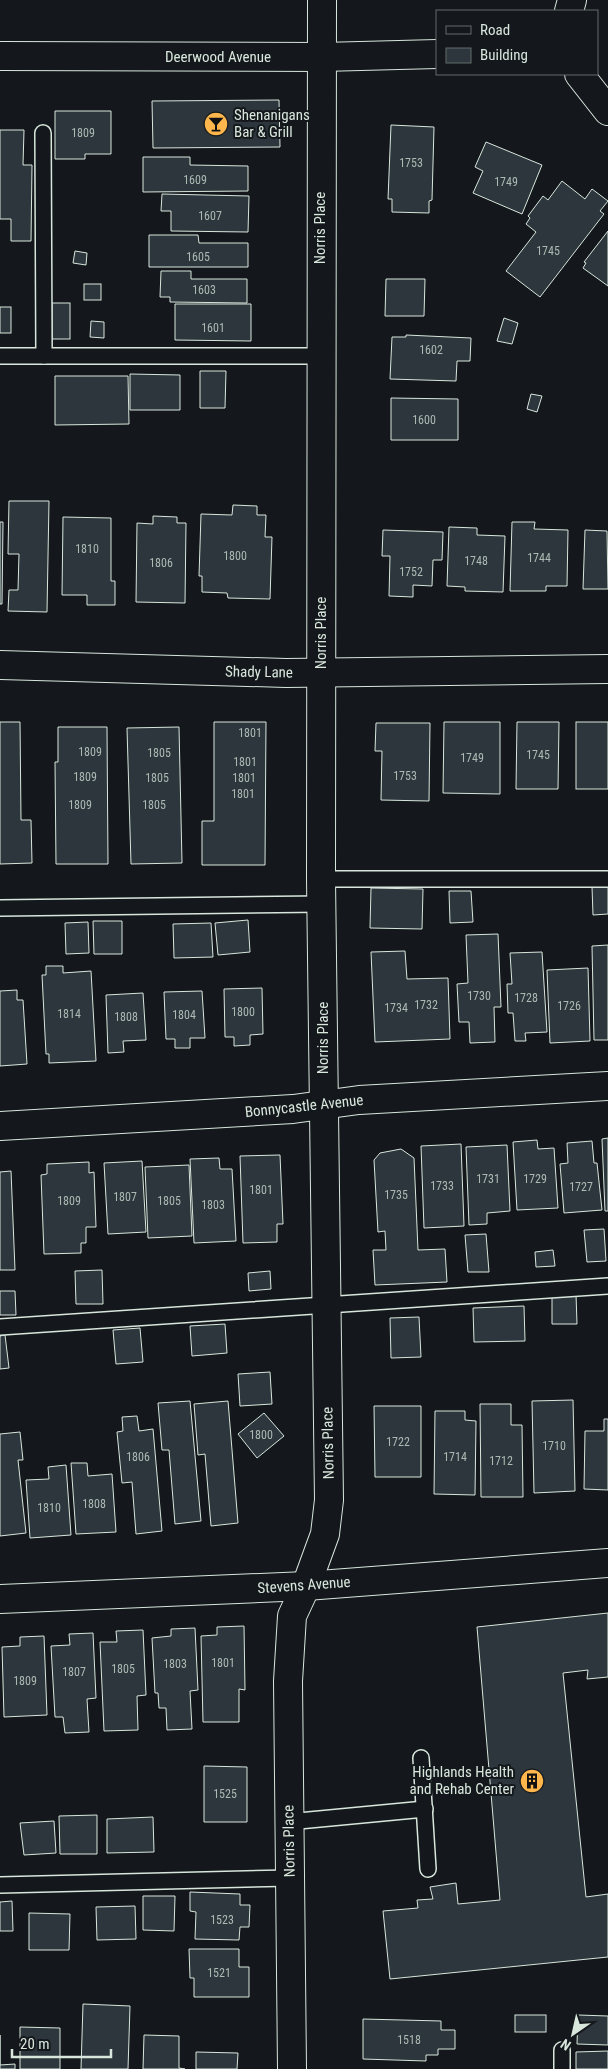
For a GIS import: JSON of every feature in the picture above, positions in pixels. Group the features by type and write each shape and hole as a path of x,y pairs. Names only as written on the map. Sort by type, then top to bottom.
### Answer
{"street":[{"name":"Norris Place","path":"292,2069 288,1681 292,1616 306,1586 325,1534 329,1500 321,891 320,356 322,0"},
{"name":"Deerwood Avenue","path":"0,56 322,57 436,54"},
{"path":"580,75 608,111"},
{"name":"Shady Lane","path":"0,665 286,673 322,671 608,669"},
{"name":"Bonnycastle Avenue","path":"0,1126 323,1106 359,1100 608,1086"},
{"name":"Stevens Avenue","path":"0,1599 306,1586 608,1563"}],"lane":[{"path":"43,133 44,356"},
{"path":"0,356 320,356"},
{"path":"0,908 321,891 608,879"},
{"path":"0,1326 608,1286"},
{"path":"421,1758 428,1869"},
{"path":"288,1822 425,1809"},
{"path":"0,1885 290,1878"},
{"path":"562,2050 562,2069"}],"building":[{"name":"Shenanigans Bar & Grill","path":"279,100 280,147 153,148 152,101"},
{"path":"55,111 111,111 111,154 85,154 85,159 55,159"},
{"path":"391,125 434,127 432,200 429,201 429,213 392,212 392,199 388,199"},
{"path":"0,130 24,130 23,165 32,165 31,241 11,241 11,219 0,219"},
{"path":"486,142 542,165 522,214 473,193 483,171 475,167"},
{"path":"143,157 190,157 190,165 248,166 248,191 143,192"},
{"path":"562,181 585,199 592,189 608,201 600,211 604,214 540,297 506,271 536,232 526,224 530,218 528,216 543,196 548,200"},
{"path":"162,194 249,196 248,232 171,231 171,211 161,211"},
{"path":"608,231 608,286 583,268 586,263 584,262"},
{"path":"149,235 198,235 199,243 248,243 248,267 149,267"},
{"path":"75,251 87,253 86,265 73,263"},
{"path":"161,271 191,271 191,279 247,279 247,303 170,302 170,297 160,297"},
{"path":"386,279 425,279 424,316 385,316"},
{"path":"84,284 101,284 101,300 84,300"},
{"path":"52,303 70,303 70,339 52,339"},
{"path":"175,304 251,304 251,341 175,340"},
{"path":"0,307 11,307 11,333 0,333"},
{"path":"504,318 518,323 512,344 497,341"},
{"path":"91,321 104,322 104,338 90,337"},
{"path":"406,335 471,338 470,361 457,361 456,381 390,379 392,337 406,337"},
{"path":"200,371 226,371 225,408 200,408"},
{"path":"130,374 180,375 180,410 130,410"},
{"path":"55,376 128,376 129,424 55,425"},
{"path":"531,394 542,396 537,412 527,409"},
{"path":"391,398 458,399 458,440 391,440"},
{"path":"9,501 49,501 47,612 8,611 9,590 18,590 19,554 8,554"},
{"path":"233,505 257,506 257,515 266,515 265,537 272,537 270,599 228,598 227,593 202,592 202,576 199,576 201,514 232,515"},
{"path":"153,516 177,517 177,523 186,523 185,603 136,602 137,523 153,524"},
{"path":"63,517 111,518 111,581 115,581 115,605 87,605 87,595 62,595"},
{"path":"0,522 3,522 2,604 0,604"},
{"path":"512,522 535,522 534,529 568,530 567,586 546,586 546,591 510,591"},
{"path":"449,527 477,528 477,535 505,536 503,592 465,591 465,587 447,586"},
{"path":"383,530 443,532 442,560 433,560 432,586 413,585 413,597 389,596 390,556 382,556"},
{"path":"585,530 607,531 608,589 583,589"},
{"path":"0,722 20,722 21,820 31,820 32,863 0,864"},
{"path":"214,722 266,722 265,865 202,865 202,821 214,821"},
{"path":"444,722 500,722 500,794 443,793"},
{"path":"517,722 559,722 558,789 516,789"},
{"path":"576,722 608,722 608,789 576,789"},
{"path":"376,723 430,723 429,801 381,800 382,751 375,751"},
{"path":"58,727 107,727 108,864 56,864 55,762 58,762"},
{"path":"179,727 182,863 131,864 127,728"},
{"path":"608,886 608,914 593,915 592,887"},
{"path":"371,888 423,889 422,929 370,928"},
{"path":"449,891 471,891 473,922 450,923"},
{"path":"248,920 250,952 218,955 215,923"},
{"path":"93,921 122,921 122,954 94,954"},
{"path":"88,922 89,953 66,954 65,923"},
{"path":"211,923 213,957 174,958 173,924"},
{"path":"498,934 501,1007 494,1007 495,1042 470,1043 469,1022 459,1022 457,984 468,983 466,935"},
{"path":"608,945 608,1040 594,1040 592,946"},
{"path":"405,951 407,979 448,978 450,1039 375,1042 371,952"},
{"path":"542,952 547,1032 525,1033 526,1041 515,1041 513,1013 508,1013 507,984 512,984 510,953"},
{"path":"46,966 63,966 63,973 91,971 96,1061 49,1063 49,1054 46,1054 42,975 46,975"},
{"path":"588,968 590,1041 550,1043 547,970"},
{"path":"262,988 263,1034 250,1035 250,1045 234,1046 234,1037 225,1037 224,989"},
{"path":"17,990 17,1000 23,1000 27,1064 0,1066 0,991"},
{"path":"202,991 205,1038 190,1038 190,1048 175,1048 175,1039 166,1039 164,992"},
{"path":"143,993 146,1040 123,1041 124,1052 108,1053 106,995"},
{"path":"608,1138 608,1211 605,1211 602,1139"},
{"path":"537,1140 538,1149 554,1148 558,1208 517,1210 513,1142"},
{"path":"592,1141 594,1163 597,1163 602,1210 564,1213 560,1164 568,1163 567,1143"},
{"path":"461,1144 464,1226 424,1228 421,1146"},
{"path":"507,1145 510,1211 487,1213 487,1224 469,1225 466,1147"},
{"path":"401,1149 414,1158 418,1250 445,1249 447,1282 375,1285 373,1250 386,1250 385,1231 378,1232 374,1160 380,1153"},
{"path":"280,1155 283,1224 277,1224 277,1242 243,1243 240,1156"},
{"path":"219,1158 220,1169 232,1169 236,1241 194,1243 190,1159"},
{"path":"142,1161 146,1232 108,1234 104,1163"},
{"path":"89,1162 89,1173 94,1172 96,1227 86,1227 86,1243 81,1243 81,1253 44,1254 41,1175 47,1174 47,1164"},
{"path":"189,1165 192,1236 148,1238 145,1167"},
{"path":"11,1171 15,1270 0,1270 0,1172"},
{"path":"604,1229 606,1261 587,1262 584,1230"},
{"path":"486,1234 489,1272 468,1272 465,1235"},
{"path":"553,1250 555,1266 536,1267 535,1252"},
{"path":"102,1270 103,1304 76,1304 75,1271"},
{"path":"270,1271 271,1289 249,1291 248,1273"},
{"path":"0,1291 15,1291 16,1315 0,1315"},
{"path":"576,1294 577,1324 552,1324 552,1295"},
{"path":"524,1306 525,1341 474,1342 473,1308"},
{"path":"419,1317 421,1357 391,1358 390,1318"},
{"path":"225,1324 227,1353 192,1356 190,1326"},
{"path":"140,1328 143,1362 116,1364 113,1330"},
{"path":"5,1335 9,1368 0,1369 0,1336"},
{"path":"270,1372 272,1404 240,1406 238,1374"},
{"path":"573,1400 575,1491 534,1493 532,1401"},
{"path":"190,1401 201,1521 175,1524 169,1450 162,1450 158,1403"},
{"path":"228,1401 238,1523 211,1526 205,1454 198,1455 194,1404"},
{"path":"480,1404 511,1404 511,1425 522,1425 523,1497 481,1497"},
{"path":"374,1406 421,1406 421,1477 375,1477"},
{"path":"435,1411 465,1411 465,1420 476,1421 475,1495 434,1494"},
{"path":"264,1413 284,1436 257,1458 238,1434"},
{"path":"137,1416 139,1431 153,1429 162,1531 136,1534 132,1482 122,1483 117,1432 123,1431 122,1417"},
{"path":"604,1419 608,1419 608,1490 584,1489 585,1431 604,1431"},
{"path":"20,1432 23,1460 18,1460 26,1533 0,1536 0,1434"},
{"path":"71,1463 87,1463 88,1476 112,1474 116,1532 76,1534"},
{"path":"66,1465 71,1535 30,1538 26,1480 49,1479 48,1467"},
{"name":"Highlands Health and Rehab Center","path":"608,1613 608,1677 587,1679 588,1670 563,1673 586,1897 608,1894 608,1957 390,1979 383,1911 418,1908 417,1900 433,1899 430,1887 456,1883 458,1904 500,1900 477,1627"},
{"path":"244,1626 245,1690 239,1689 239,1722 203,1722 201,1636 217,1635 217,1627"},
{"path":"195,1628 198,1690 190,1691 192,1729 167,1730 166,1708 159,1708 158,1693 155,1693 152,1638 171,1636 171,1629"},
{"path":"143,1630 146,1695 137,1696 138,1730 104,1731 100,1642 117,1642 116,1631"},
{"path":"93,1633 96,1698 87,1699 89,1732 65,1733 63,1717 55,1717 51,1646 70,1645 69,1634"},
{"path":"44,1636 47,1715 4,1717 2,1647 20,1646 20,1637"},
{"path":"204,1766 247,1767 247,1822 204,1822"},
{"path":"97,1815 97,1854 60,1854 59,1816"},
{"path":"153,1817 154,1852 107,1853 107,1819"},
{"path":"54,1821 56,1853 24,1855 20,1823"},
{"path":"190,1892 240,1894 240,1905 250,1905 249,1927 240,1927 239,1940 195,1939 196,1912 190,1911"},
{"path":"143,1896 175,1896 174,1931 143,1930"},
{"path":"12,1901 13,1931 0,1931 0,1902"},
{"path":"135,1906 136,1939 97,1940 96,1907"},
{"path":"29,1913 70,1914 69,1950 29,1950"},
{"path":"189,1949 239,1949 239,1967 249,1967 249,1997 194,1997 194,1978 190,1978"},
{"path":"83,2004 130,2006 128,2069 81,2069"},
{"path":"515,2015 546,2015 546,2032 515,2032"},
{"path":"578,2015 608,2016 608,2045 577,2044"},
{"path":"363,2019 441,2021 441,2030 455,2030 455,2049 438,2049 438,2055 426,2055 426,2061 363,2059"},
{"path":"20,2027 60,2028 60,2069 20,2069"},
{"path":"144,2035 179,2036 179,2068 185,2069 143,2069"},
{"path":"608,2051 608,2069 576,2069 576,2052"},
{"path":"196,2052 238,2053 237,2069 196,2069"},
{"path":"15,2064 15,2069 0,2069 0,2065"}],"place":[{"name":"Shenanigans Bar & Grill","path":"216,124"},
{"name":"Highlands Health and Rehab Center","path":"532,1781"}]}
